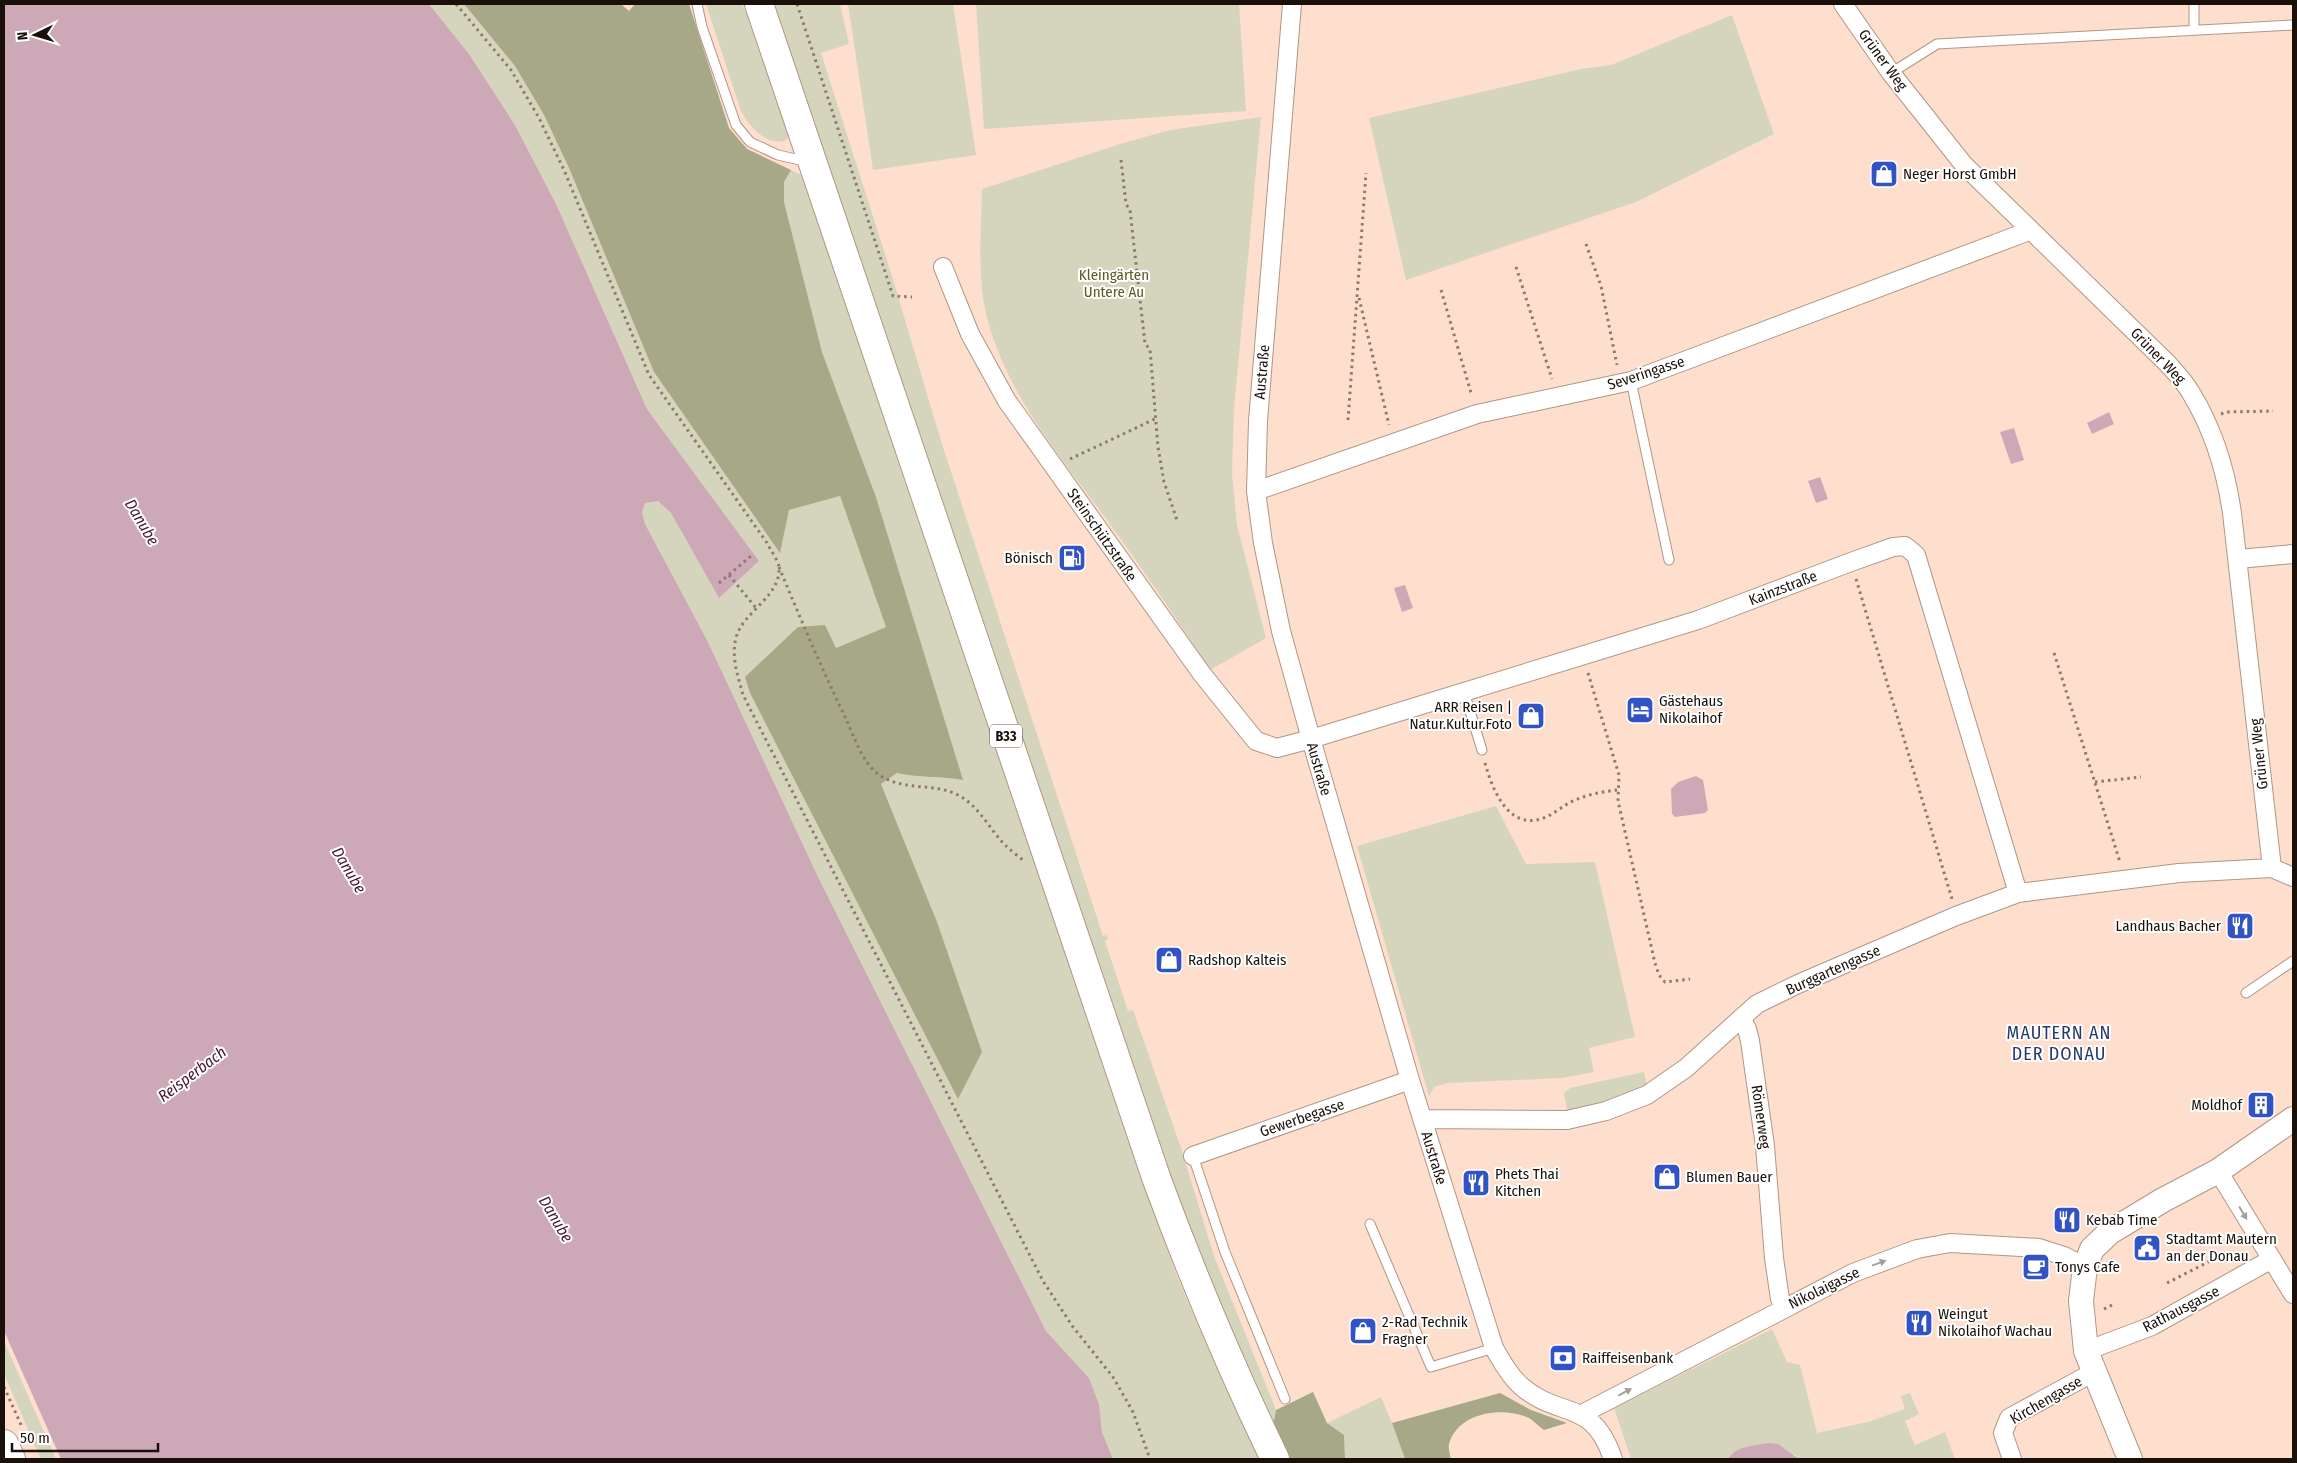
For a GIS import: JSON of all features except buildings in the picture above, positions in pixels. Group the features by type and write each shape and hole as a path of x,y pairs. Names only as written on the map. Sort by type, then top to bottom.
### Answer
{"main road":[{"name":"B33","path":"759,4 1157,1180 1192,1274 1235,1377 1275,1459"},
{"path":"2130,1459 2090,1362 2081,1301 2085,1267 2092,1249 2110,1232 2163,1200 2218,1171 2293,1119"},
{"path":"11,1459 14,1438"}],"street":[{"name":"Austraße","path":"1292,4 1258,421 1256,491 1263,543 1274,600 1311,739 1410,1080 1494,1348 1506,1368 1521,1386 1541,1399 1582,1414 1596,1426 1607,1442 1613,1459"},
{"name":"Grüner Weg","path":"1843,4 1892,73 1964,164 2029,231 2167,363 2191,391 2205,420 2223,468 2231,505 2272,868"},
{"name":"Severingasse","path":"1256,491 1478,414 1626,382 2029,231"},
{"name":"Steinschützstraße","path":"942,267 970,334 1007,401 1202,674 1256,741 1277,748 1311,739"},
{"name":"Kainzstraße","path":"1311,739 1698,620 1851,562 1893,547 1905,546 1916,555 2018,893"},
{"path":"2238,559 2293,554"},
{"path":"2272,868 2293,877"},
{"name":"Burggartengasse","path":"1422,1119 1567,1120 1606,1111 1647,1095 1686,1068 1757,1004 1798,984 1956,916 2018,893 2179,873 2272,868"},
{"name":"Römerweg","path":"1741,1018 1747,1029 1750,1041 1765,1146 1774,1258 1780,1299 1784,1307"},
{"name":"Gewerbegasse","path":"1193,1156 1410,1080"},
{"path":"2218,1171 2293,1294"},
{"name":"Nikolaigasse","path":"1582,1414 1784,1307 1853,1273 1917,1249 1950,1243 2039,1248 2064,1256 2085,1267"},
{"name":"Rathausgasse","path":"2090,1362 2272,1259"},
{"name":"Kirchengasse","path":"2012,1459 2003,1433 2009,1418 2090,1362"}],"lane":[{"path":"698,4 702,27 736,125 750,142 778,155 812,163"},
{"path":"2194,4 2194,30"},
{"path":"1892,73 1937,44 2293,25"},
{"path":"1626,382 1668,560"},
{"path":"1464,692 1482,750"},
{"path":"2246,993 2293,961"},
{"path":"1193,1156 1225,1252 1285,1399"},
{"path":"1370,1224 1431,1368 1494,1348"}],"path":[{"path":"456,4 511,70 539,118 564,170 649,375 766,543 779,566 816,656 864,757 877,773 901,784 943,790 958,795 975,808 1004,844 1025,862"},
{"path":"797,4 893,296 912,297"},
{"path":"1121,160 1126,204 1130,210 1145,344 1150,349 1158,447 1164,482 1177,520"},
{"path":"1348,420 1366,173"},
{"path":"1586,244 1601,286 1626,382"},
{"path":"1516,267 1549,368 1556,397"},
{"path":"1442,290 1478,414"},
{"path":"1358,294 1386,418 1395,442"},
{"path":"2214,417 2228,412 2273,411"},
{"path":"1054,467 1157,418"},
{"path":"719,583 751,556"},
{"path":"1851,562 1954,908"},
{"path":"779,566 776,585 743,622 735,639 735,662 743,695 1043,1281 1073,1327 1113,1377 1133,1412 1152,1459"},
{"path":"729,575 756,608"},
{"path":"2054,653 2120,864"},
{"path":"1582,655 1619,775 1618,801 1659,975 1666,982 1690,979"},
{"path":"1482,750 1493,786 1500,801 1508,811 1518,818 1531,820 1542,818 1586,796 1617,790"},
{"path":"2094,782 2141,777"},
{"path":"2167,1283 2218,1257"},
{"path":"4,1387 14,1438"}],"green space":[{"path":"429,4 464,4 515,66 544,115 569,168 654,372 780,552 789,510 840,496 886,627 836,648 798,627 937,922 881,784 897,773 962,780 876,497 822,352 784,202 784,182 791,170 801,175 865,357 1144,1184 1178,1279 1223,1382 1261,1459 1113,1459 1102,1432 1099,1404 1089,1378 1046,1331 820,881 708,642 645,524 642,512 645,503 658,500 671,513 719,597 759,561 647,409 557,206 515,125 469,54"},
{"path":"464,4 621,4 629,11 635,4 689,4 729,128 747,149 791,170 784,182 784,202 822,352 876,497 963,780 897,773 881,784 937,922 982,1052 958,1099 750,693 745,677 798,627 825,625 836,648 886,627 840,496 789,510 780,553 654,372 569,168 544,115 515,66"},
{"path":"706,4 742,4 750,20 789,135 787,140 780,142 766,138 754,129 744,117"},
{"path":"772,4 840,4 849,44 821,53 892,276 941,441 1103,936 1107,935 1108,939 1105,941 1128,1011 1133,1010 1181,1148 1214,1256 1276,1410 1273,1426 1205,1269 1169,1175"},
{"path":"848,4 953,4 976,155 873,170"},
{"path":"976,4 1239,4 1246,111 984,129"},
{"path":"1732,15 1774,134 1636,202 1406,280 1369,118 1581,69 1611,65"},
{"name":"Kleingärten Untere Au","path":"1261,117 1234,409 1232,474 1237,525 1266,638 1210,670 1145,573 1052,447 1007,372 996,346 984,302 980,254 982,189 1120,144 1170,130"},
{"path":"1496,806 1526,864 1595,862 1635,1037 1589,1048 1594,1072 1562,1078 1448,1083 1434,1087 1429,1096 1357,846"},
{"path":"1644,1072 1647,1087 1611,1101 1567,1110 1564,1093 1570,1088"},
{"path":"1772,1329 1787,1362 1800,1365 1817,1433 1868,1422 1905,1409 1901,1396 1910,1393 1919,1414 1905,1421 1915,1445 1945,1432 1955,1459 1799,1459 1794,1454 1732,1453 1728,1459 1631,1459 1614,1408"},
{"path":"4,1341 56,1459 41,1459 4,1374"},
{"path":"1313,1392 1327,1423 1344,1435 1345,1459 1288,1459 1273,1426 1276,1410"},
{"path":"1500,1393 1531,1410 1567,1423 1544,1430 1529,1418 1518,1414 1507,1412 1483,1414 1471,1419 1454,1433 1449,1444 1451,1459 1405,1459 1392,1423"},
{"path":"1381,1397 1405,1459 1345,1459 1344,1435 1327,1423"}],"water":[{"path":"4,4 429,4 469,54 515,125 557,206 647,409 759,561 719,598 671,513 658,501 645,503 642,512 645,524 708,642 820,881 1046,1331 1089,1378 1099,1404 1102,1432 1113,1459 61,1459 4,1331"},
{"path":"2109,412 2114,424 2092,434 2087,423"},
{"path":"2014,428 2024,460 2011,464 2000,432"},
{"path":"1820,477 1828,499 1816,503 1808,481"},
{"path":"1405,585 1413,608 1402,612 1394,588"},
{"path":"1696,776 1703,780 1708,810 1705,813 1675,817 1672,814 1671,789 1678,782"},
{"path":"1768,1443 1778,1444 1799,1459 1728,1459 1735,1451 1740,1449"}],"place":[{"name":"Neger Horst GmbH","path":"1884,174"},
{"name":"Bönisch","path":"1072,558"},
{"name":"Gästehaus Nikolaihof","path":"1640,710"},
{"name":"ARR Reisen | Natur.Kultur.Foto","path":"1531,716"},
{"name":"Landhaus Bacher","path":"2240,926"},
{"name":"Radshop Kalteis","path":"1169,960"},
{"name":"Moldhof","path":"2261,1105"},
{"name":"Blumen Bauer","path":"1667,1177"},
{"name":"Phets Thai Kitchen","path":"1476,1183"},
{"name":"Kebab Time","path":"2067,1220"},
{"name":"Stadtamt Mautern an der Donau","path":"2147,1248"},
{"name":"Tonys Cafe","path":"2036,1267"},
{"name":"Weingut Nikolaihof Wachau","path":"1919,1323"},
{"name":"2-Rad Technik Fragner","path":"1363,1331"},
{"name":"Raiffeisenbank","path":"1563,1358"}],"district":[{"name":"MAUTERN AN DER DONAU","path":"2059,1043"}],"water label":[{"name":"Danube","path":"142,522"},
{"name":"Danube","path":"349,870"},
{"name":"Reisperbach","path":"192,1074"},
{"name":"Danube","path":"556,1219"}]}
